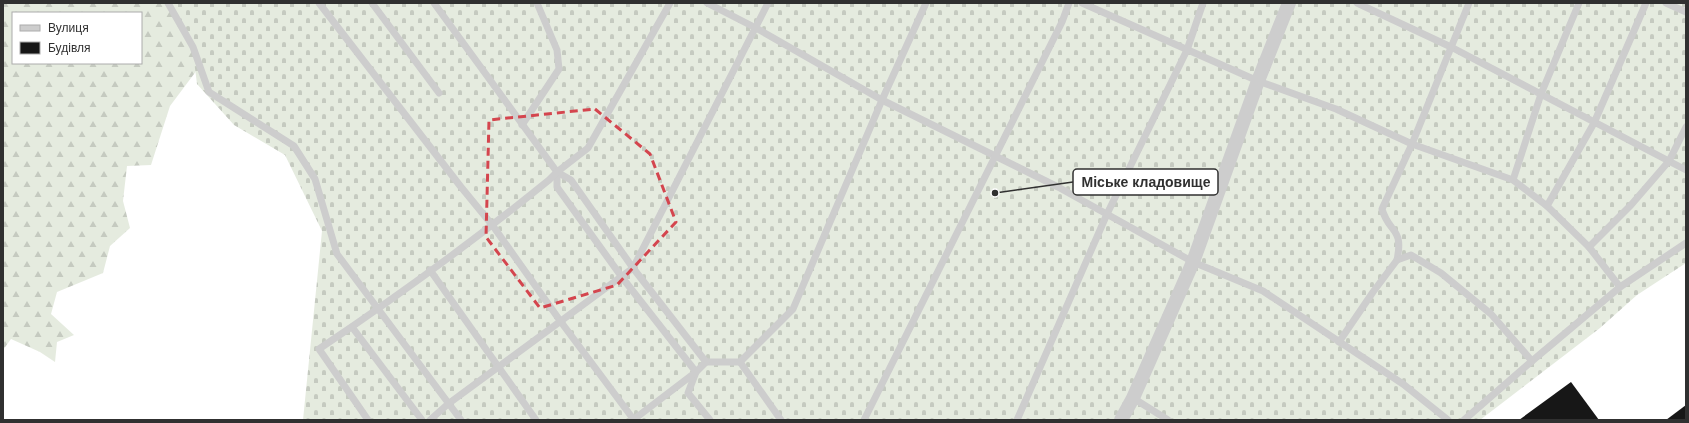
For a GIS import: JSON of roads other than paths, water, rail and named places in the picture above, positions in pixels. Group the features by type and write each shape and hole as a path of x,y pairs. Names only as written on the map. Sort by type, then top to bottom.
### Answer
{"street":[{"path":"1121,420 1133,398 1193,262 1258,81 1289,3"}],"lane":[{"path":"168,3 193,47 209,92 294,146 315,179 337,254 460,420"},
{"path":"319,3 493,226 561,322 634,420 696,372 706,362 740,362 793,309 882,100 926,3"},
{"path":"372,3 439,93"},
{"path":"434,3 557,172 571,180 633,268 706,362"},
{"path":"522,125 559,69 557,50 537,3"},
{"path":"368,420 319,349 378,309 493,226 588,148 670,3"},
{"path":"707,3 756,28 882,100 1107,214 1193,262 1263,291 1403,384 1448,420"},
{"path":"430,420 448,404 633,268 768,3"},
{"path":"864,420 1062,22 1069,3"},
{"path":"1082,3 1258,81 1336,109 1412,144 1514,180 1547,206 1589,247 1620,287"},
{"path":"1017,420 1107,214 1187,50 1203,3"},
{"path":"1357,3 1451,47 1686,170"},
{"path":"1339,342 1397,260 1399,247 1398,235 1384,217 1382,209 1412,144 1469,3"},
{"path":"1514,180 1541,94 1579,3"},
{"path":"1547,206 1594,123 1646,3"},
{"path":"1666,3 1686,12"},
{"path":"1589,247 1631,205 1669,161 1686,127"},
{"path":"557,172 557,187 621,276 696,372"},
{"path":"1464,420 1620,287 1686,243"},
{"path":"1397,260 1411,255 1441,272 1491,314 1532,361"},
{"path":"430,270 536,420"},
{"path":"352,327 422,420"},
{"path":"740,362 781,420"},
{"path":"696,372 688,393 710,420"},
{"path":"1133,398 1168,420"}],"place":[{"name":"Міське кладовище","path":"995,193"}]}
